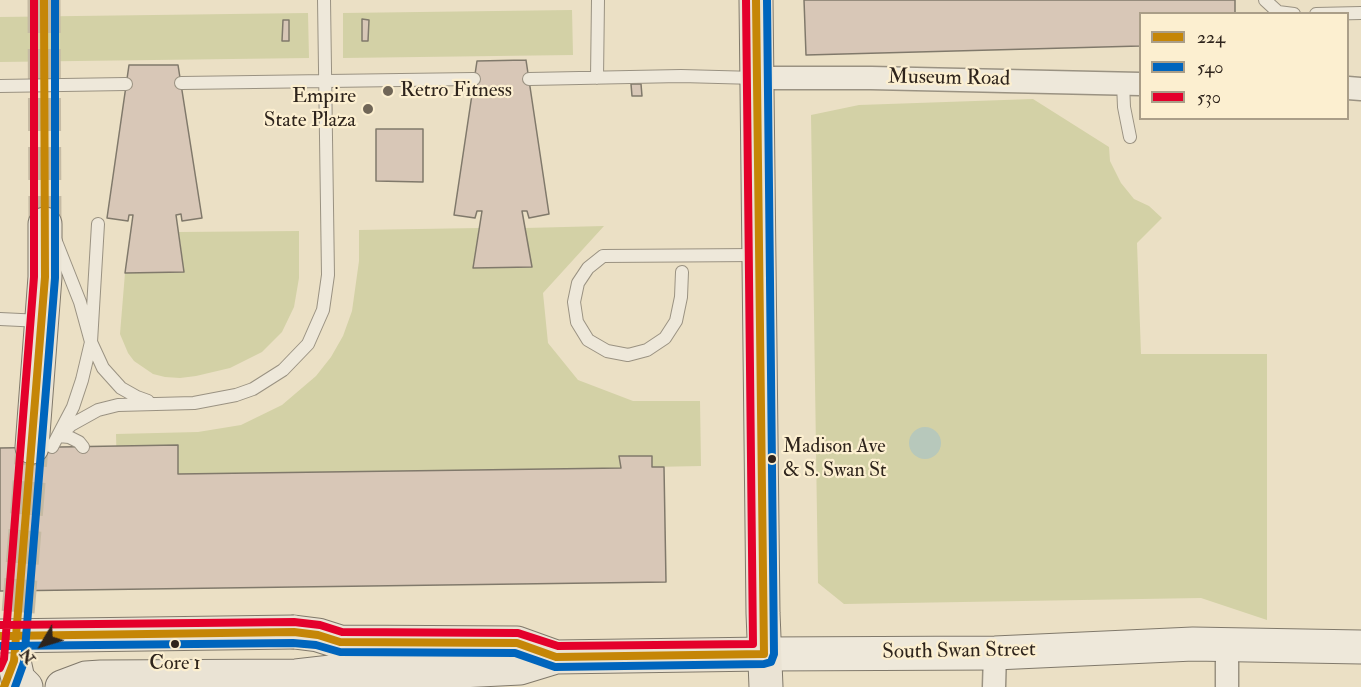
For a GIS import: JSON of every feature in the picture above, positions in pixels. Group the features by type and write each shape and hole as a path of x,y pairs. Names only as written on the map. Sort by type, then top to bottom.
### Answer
{"main road":[{"path":"756,0 766,687"},
{"path":"45,224 42,321 48,443"},
{"name":"South Swan Street","path":"11,668 294,632 318,635 340,642 370,667"},
{"name":"South Swan Street","path":"62,687 86,678 101,676 296,676 370,667 400,674 520,668 556,657 764,654"}],"street":[{"name":"Museum Road","path":"757,78 871,78 1132,84"},
{"name":"South Swan Street","path":"764,654 994,653 1193,644 1361,647"},
{"path":"1227,645 1227,687"},
{"path":"994,653 994,687"}],"lane":[{"path":"48,443 71,425 98,410 118,405 194,403 236,394 269,380 296,358 308,344 323,310 328,275 324,0"},
{"path":"597,78 598,0"},
{"path":"1264,0 1278,12"},
{"path":"529,79 681,76 757,78"},
{"path":"181,83 474,79"},
{"path":"0,86 126,84"},
{"path":"1130,137 1124,107 1132,84"},
{"path":"45,224 63,255 91,342 103,368 111,378 129,393 152,402 194,403"},
{"path":"48,443 73,407 91,342 98,224"},
{"path":"682,272 681,297 676,321 665,338 647,350 628,355 607,351 588,339 577,322 574,302 578,283 588,268 603,256 758,255"},
{"path":"0,319 42,321"},
{"path":"48,443 69,437 83,447"}],"shaded area":[{"path":"572,10 573,55 343,58 343,13"},
{"path":"308,13 309,58 0,62 0,17"},
{"path":"1033,99 1109,147 1110,161 1121,183 1134,199 1149,206 1162,218 1137,243 1141,354 1267,354 1267,620 1201,598 844,604 818,583 811,115 859,105"},
{"path":"604,226 543,293 548,343 578,380 633,401 700,401 701,466 652,467 652,456 620,457 621,468 117,475 116,434 198,432 241,425 282,405 316,376 331,357 343,336 352,311 359,261 359,230 479,228 473,268 532,267 525,228"},
{"path":"299,231 299,278 294,307 282,332 262,352 230,368 180,378 153,374 134,361 128,353 120,334 125,273 184,272 179,232"},
{"path":"925,427 936,432 941,443 936,454 925,459 914,454 909,443 914,432"}],"building":[{"path":"804,0 1235,0 1235,12 1139,12 1139,46 806,55"},
{"path":"362,19 369,20 368,41 362,41"},
{"path":"283,20 289,20 289,41 282,41"},
{"path":"526,60 549,214 529,218 527,211 522,211 532,267 473,268 482,211 477,211 475,218 454,215 477,61"},
{"path":"129,65 178,65 202,218 182,221 181,214 176,215 184,272 125,273 133,215 129,215 128,221 107,218"},
{"path":"631,84 641,84 642,96 632,96"},
{"path":"376,129 423,129 423,182 376,181"},
{"path":"178,445 178,474 621,468 619,456 652,456 652,467 664,467 666,582 0,591 0,448"}],"tunnel":[{"path":"44,0 45,224"},
{"path":"14,661 32,447"}],"transit line":[{"name":"530","path":"0,668 4,659 34,277 34,0"},
{"name":"224","path":"4,687 14,661 45,277 44,0"},
{"name":"540","path":"15,687 24,662 55,278 55,0"},
{"name":"530","path":"0,625 294,622 320,625 342,632 518,633 558,646 753,644 746,0"},
{"name":"224","path":"0,636 294,632 318,635 340,642 517,643 556,657 764,654 756,0"},
{"name":"540","path":"0,646 293,643 316,645 340,652 515,653 555,667 764,664 771,662 774,654 767,0"}],"place":[{"name":"Retro Fitness","path":"388,91"},
{"name":"Empire State Plaza","path":"368,109"},
{"name":"Madison Ave & S. Swan St","path":"772,459"},
{"name":"Core 1","path":"175,644"}]}
